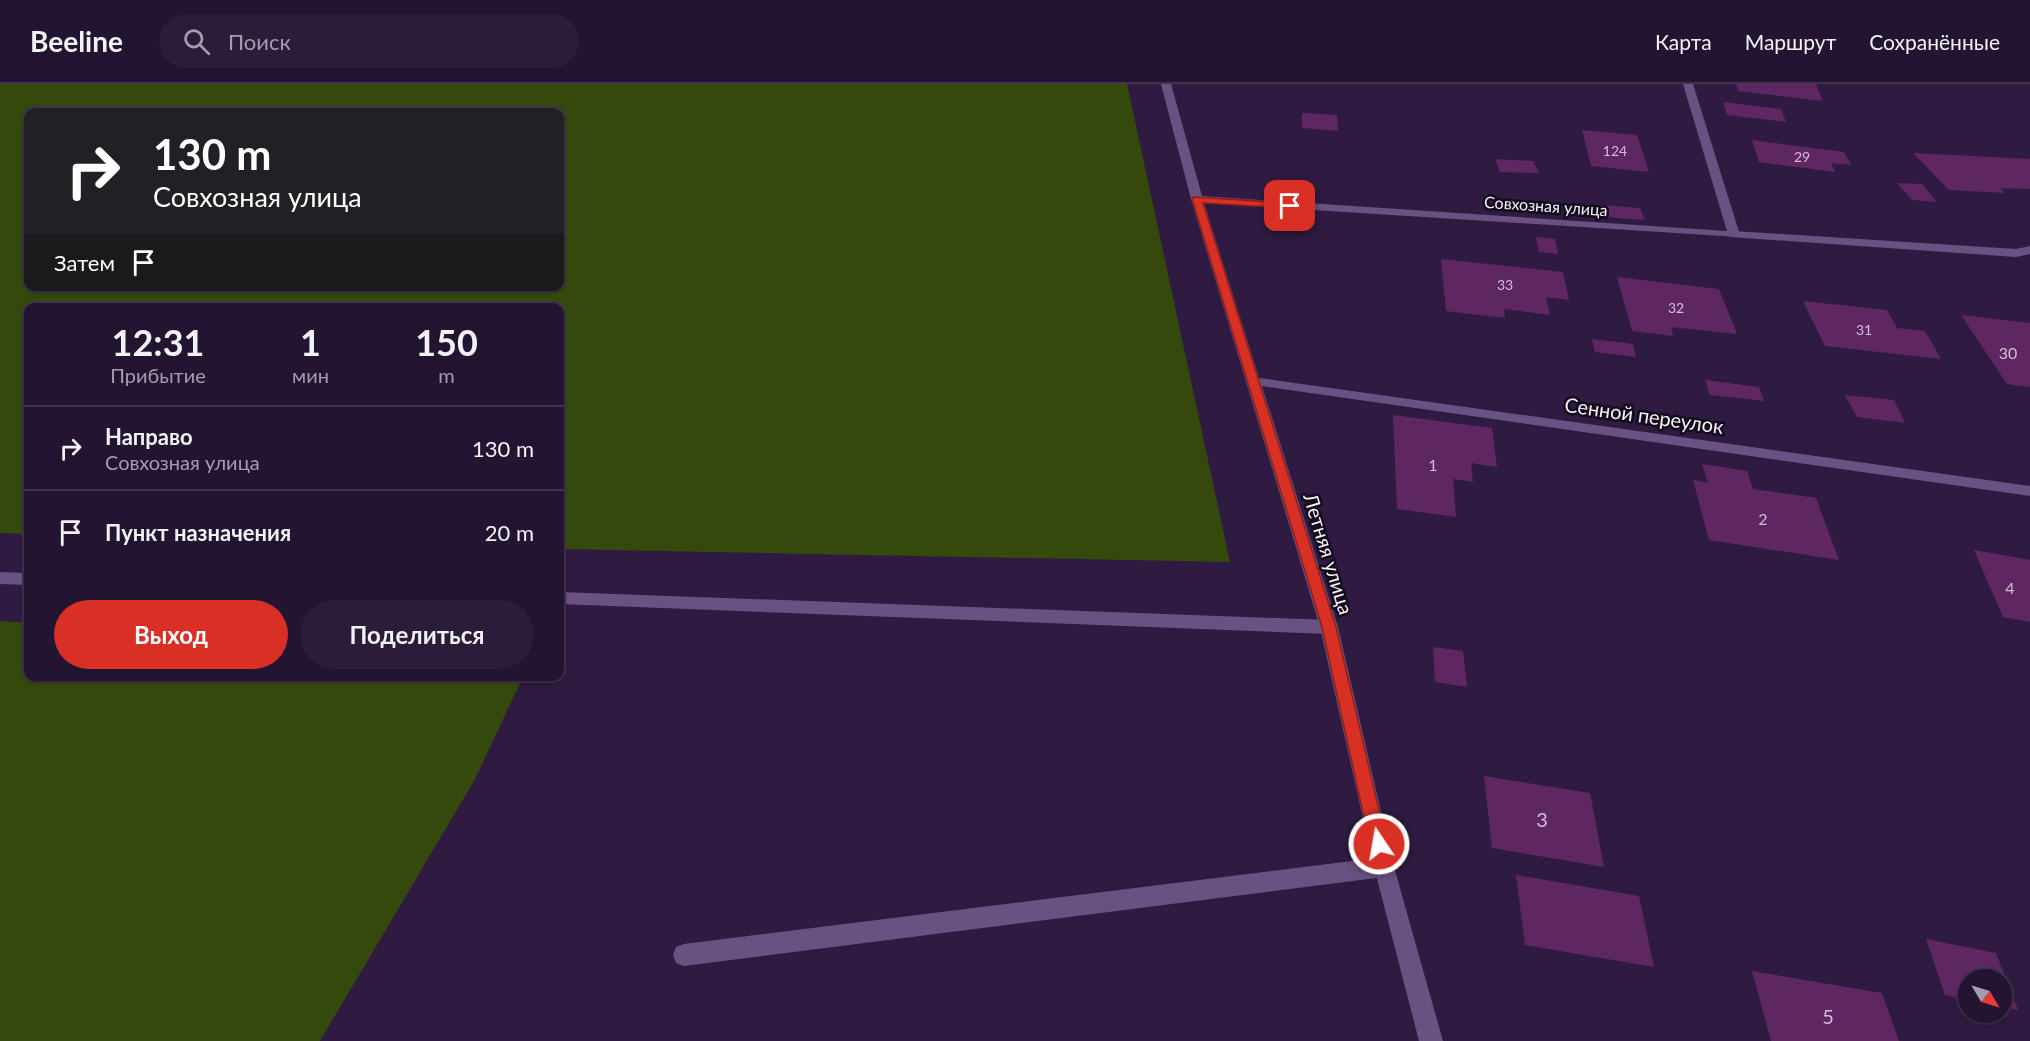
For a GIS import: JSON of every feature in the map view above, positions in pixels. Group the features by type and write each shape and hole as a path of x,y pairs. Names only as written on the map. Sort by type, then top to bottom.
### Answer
{"street":[{"name":"Летняя улица","path":"1166,84 1197,199 1329,627 1383,867 1431,1041"},
{"path":"1688,84 1734,235"},
{"name":"Совхозная улица","path":"1197,199 2016,253 2030,250"},
{"name":"Сенной переулок","path":"1253,381 2030,491"},
{"path":"0,578 24,579"},
{"path":"564,598 1329,627"},
{"path":"684,955 1383,867"}],"green space":[{"path":"0,84 1127,84 1230,562 564,549 564,303 24,303 24,534 0,533"},
{"path":"0,621 24,623 24,681 521,681 474,781 320,1041 0,1041"}],"building":[{"path":"1736,84 1816,84 1823,101 1738,91"},
{"path":"1723,102 1781,109 1786,122 1727,115"},
{"path":"1302,113 1337,115 1338,131 1302,128"},
{"path":"1582,130 1637,135 1649,172 1591,166"},
{"path":"1752,140 1844,152 1851,165 1831,163 1835,172 1759,162"},
{"path":"1913,153 2030,159 2030,189 2000,188 2005,193 1949,190"},
{"path":"1495,159 1533,161 1539,173 1500,172"},
{"path":"1897,183 1922,184 1937,202 1912,200"},
{"path":"1601,205 1640,208 1645,220 1606,217"},
{"path":"1536,237 1555,239 1558,254 1539,252"},
{"path":"1441,259 1563,272 1569,300 1546,297 1550,315 1504,309 1505,318 1446,311"},
{"path":"1617,277 1719,289 1737,334 1671,327 1673,336 1632,331"},
{"path":"1803,301 1887,310 1897,328 1925,331 1941,359 1825,346"},
{"path":"1961,315 2030,323 2030,387 2007,384"},
{"path":"1592,339 1633,344 1636,357 1595,352"},
{"path":"1705,380 1759,387 1764,401 1710,395"},
{"path":"1845,395 1894,400 1905,423 1857,417"},
{"path":"1393,415 1492,428 1497,467 1471,463 1473,482 1453,479 1456,517 1397,509"},
{"path":"1702,464 1747,471 1753,489 1816,498 1839,560 1709,540 1693,480 1708,483"},
{"path":"1974,550 2030,560 2030,622 2003,617"},
{"path":"1433,647 1463,651 1467,687 1435,682"},
{"path":"1484,776 1590,793 1604,867 1492,848"},
{"path":"1516,875 1639,896 1654,967 1525,945"},
{"path":"1926,939 1996,953 2002,969 1958,969 1958,997 1945,995"},
{"path":"1752,971 1882,993 1899,1041 1771,1041"},
{"path":"2012,994 2018,1010 2012,1009"}],"route":[{"path":"1290,206 1197,199 1329,627 1379,844"}]}
